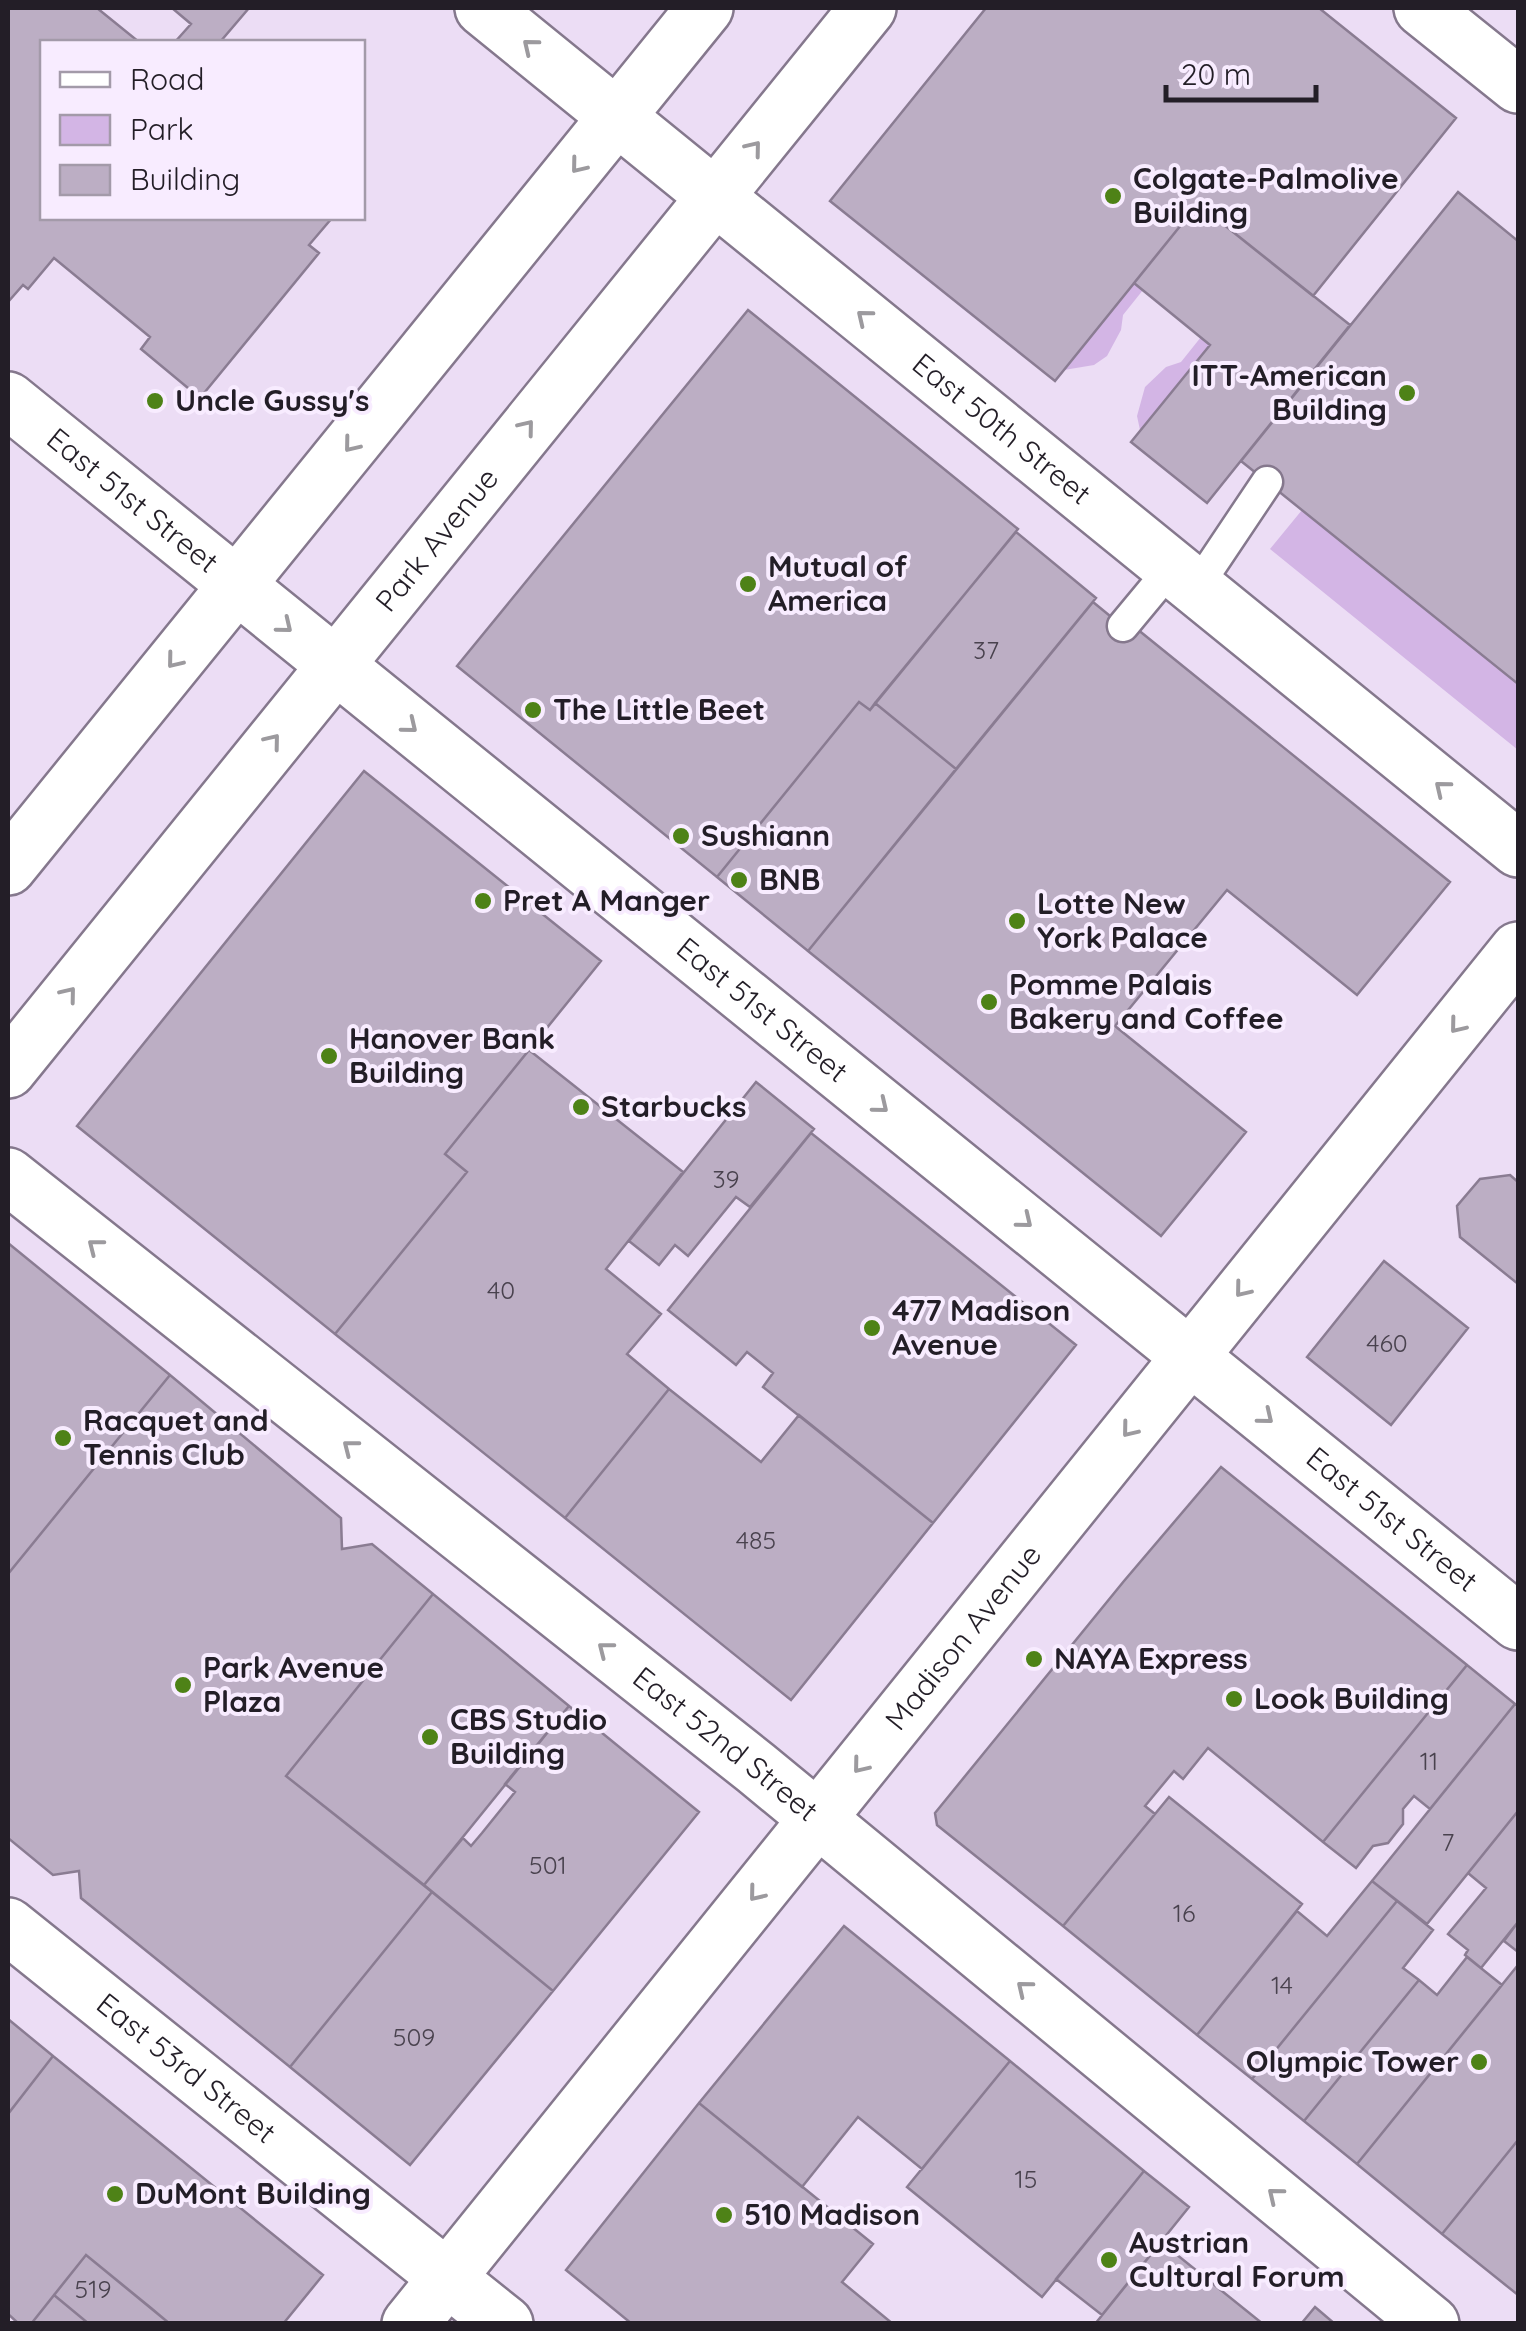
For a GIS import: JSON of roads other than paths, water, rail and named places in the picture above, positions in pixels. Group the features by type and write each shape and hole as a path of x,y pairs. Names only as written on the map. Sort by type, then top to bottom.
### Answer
{"main road":[{"name":"East 50th Street","path":"482,8 1518,848"},
{"path":"8,867 705,8"},
{"name":"Park Avenue","path":"8,1070 868,8"},
{"path":"1422,8 1518,85"},
{"name":"East 51st Street","path":"8,400 1518,1622"},
{"name":"Madison Avenue","path":"410,2324 1518,950"},
{"name":"East 52nd Street","path":"8,1176 818,1819 1431,2324"},
{"name":"East 53rd Street","path":"8,1926 505,2324"}],"lane":[{"path":"1123,626 1184,577 1267,482"}],"place":[{"name":"Colgate-Palmolive Building","path":"1113,196"},
{"name":"ITT-American Building","path":"1407,393"},
{"name":"Uncle Gussy's","path":"155,401"},
{"name":"Mutual of America","path":"748,584"},
{"name":"The Little Beet","path":"533,710"},
{"name":"Sushiann","path":"681,836"},
{"name":"BNB","path":"739,880"},
{"name":"Pret A Manger","path":"483,901"},
{"name":"Lotte New York Palace","path":"1017,921"},
{"name":"Pomme Palais Bakery and Coffee","path":"989,1002"},
{"name":"Hanover Bank Building","path":"329,1056"},
{"name":"Starbucks","path":"581,1107"},
{"name":"477 Madison Avenue","path":"872,1328"},
{"name":"Racquet and Tennis Club","path":"63,1438"},
{"name":"NAYA Express","path":"1034,1659"},
{"name":"Park Avenue Plaza","path":"183,1685"},
{"name":"Look Building","path":"1234,1699"},
{"name":"CBS Studio Building","path":"430,1737"},
{"name":"Olympic Tower","path":"1479,2062"},
{"name":"DuMont Building","path":"115,2194"},
{"name":"510 Madison","path":"724,2215"},
{"name":"Austrian Cultural Forum","path":"1109,2260"}]}
